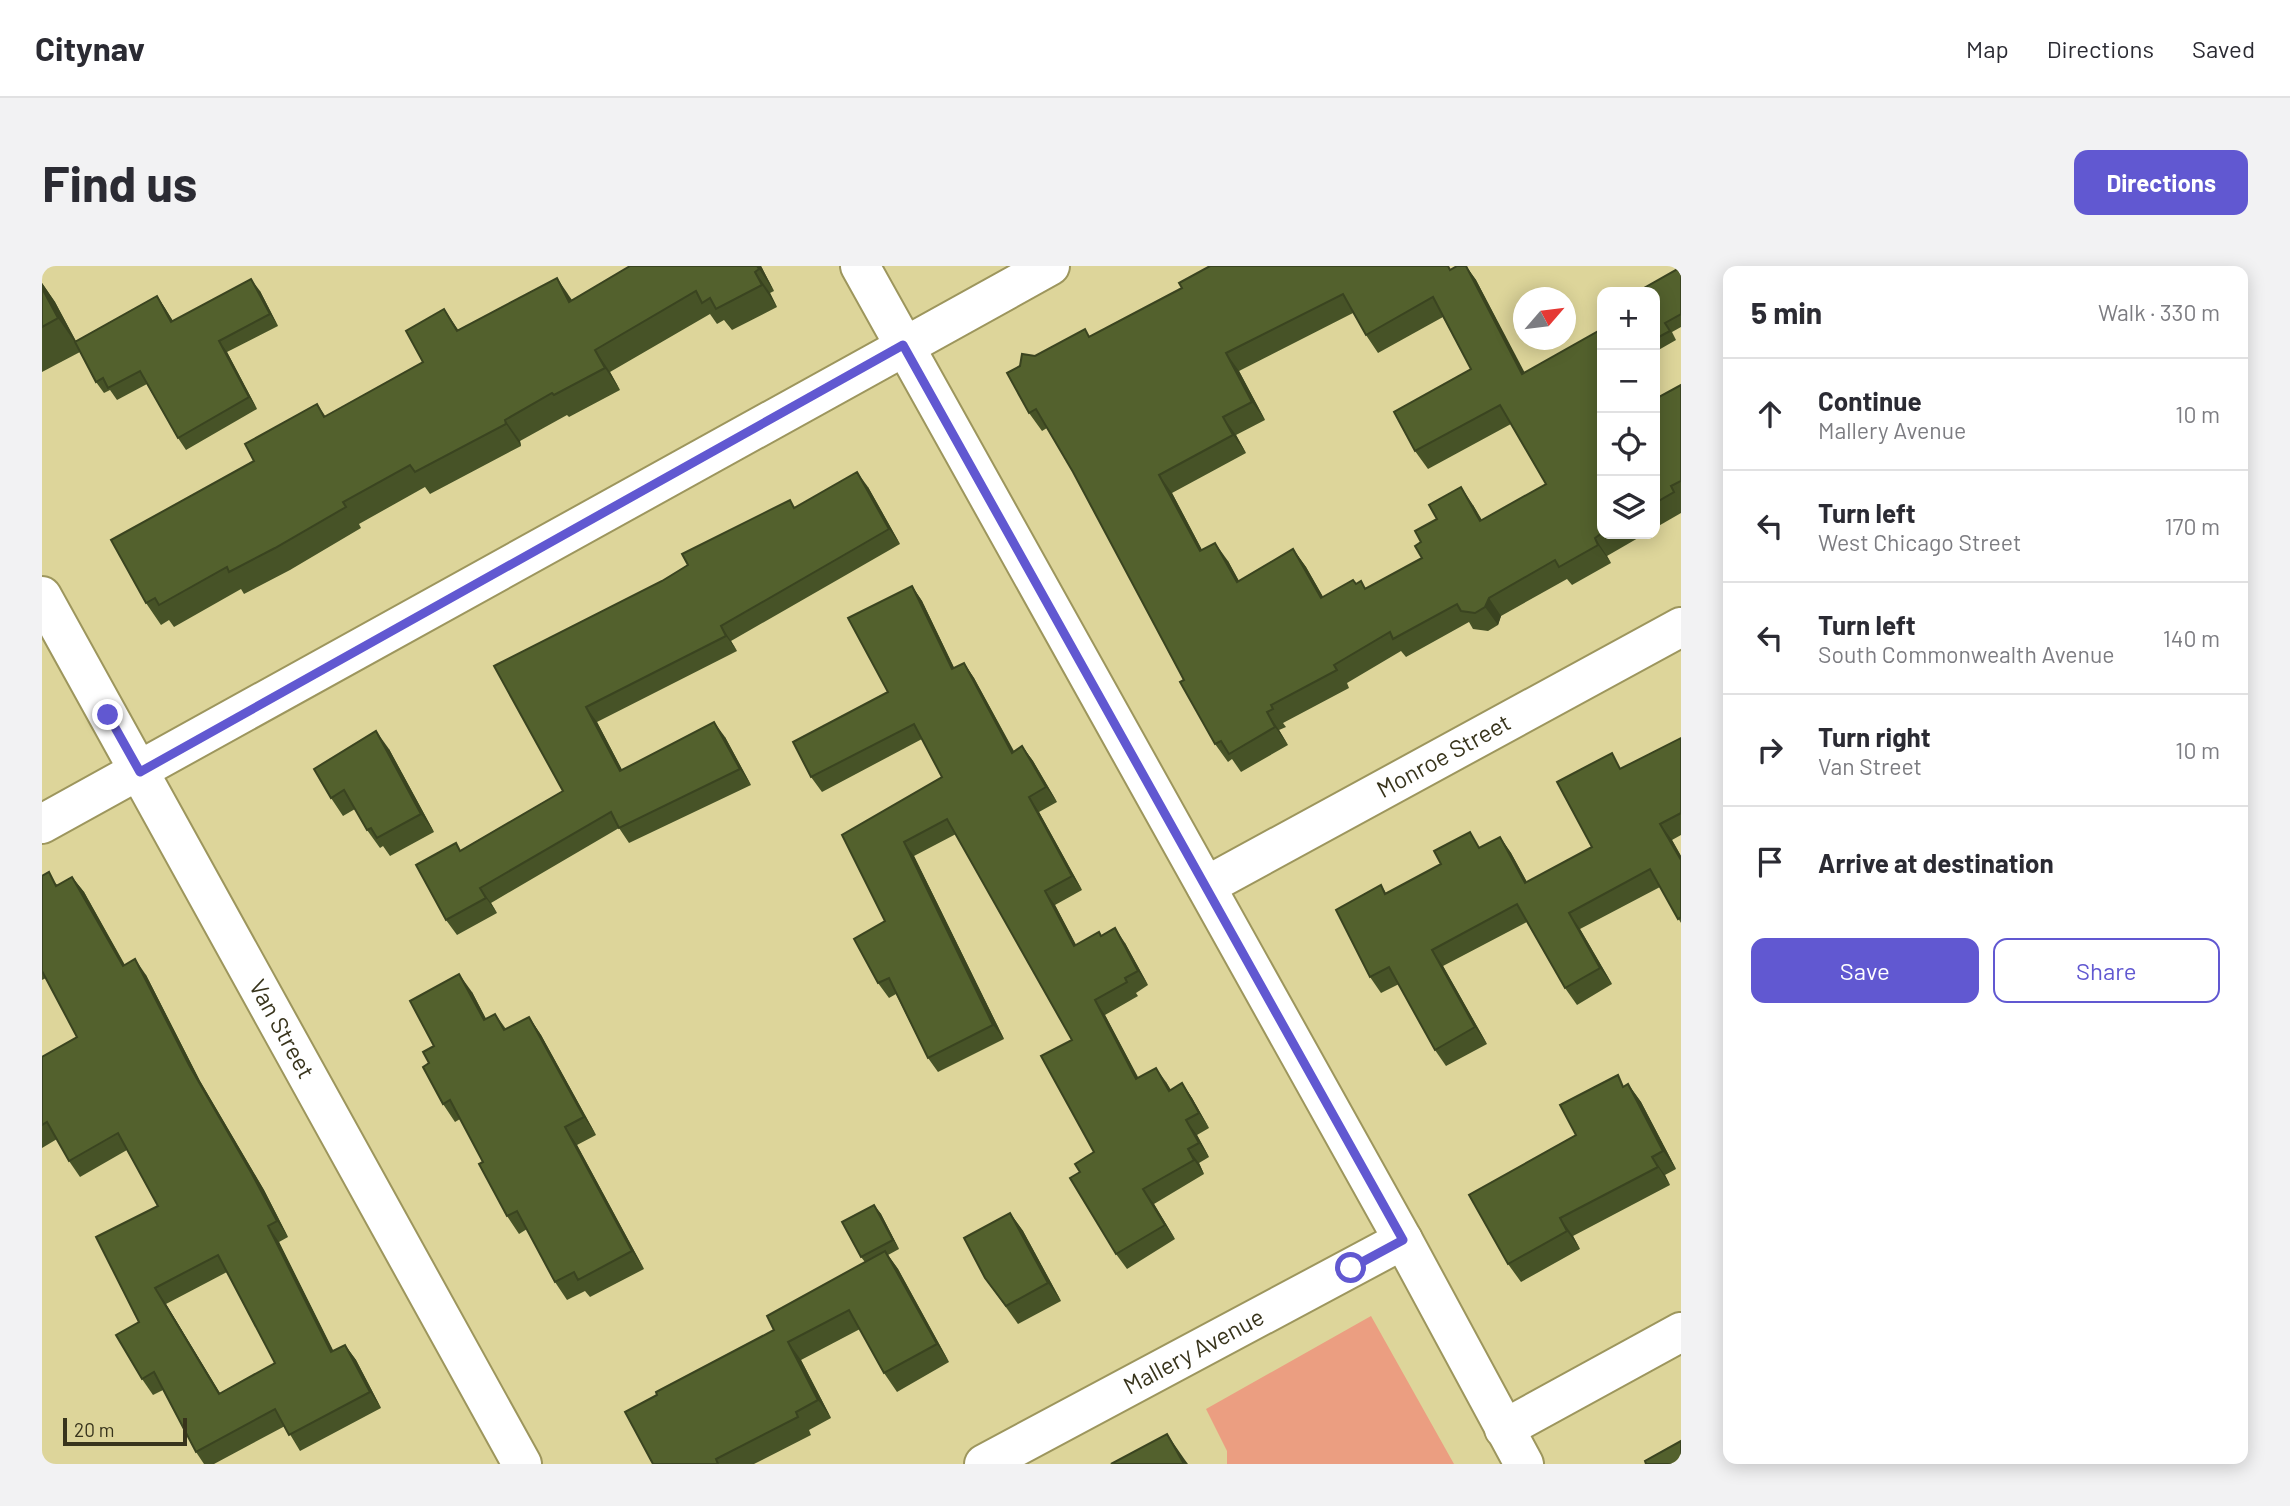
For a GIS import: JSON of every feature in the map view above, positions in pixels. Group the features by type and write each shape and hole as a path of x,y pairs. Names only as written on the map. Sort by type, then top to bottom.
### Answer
{"street":[{"path":"860,266 1403,1240 1524,1464"},
{"path":"42,824 1050,266"},
{"name":"Van Street","path":"42,596 522,1464"},
{"name":"Monroe Street","path":"1206,886 1681,627"},
{"name":"Mallery Avenue","path":"984,1464 1403,1240"},
{"path":"1504,1429 1681,1332"}],"shaded area":[{"path":"1371,1316 1454,1464 1227,1464 1227,1451 1206,1409"}],"building":[{"path":"630,266 757,266 759,269 755,272 762,285 716,309 710,298 702,303 696,291 595,350 605,368 554,395 552,393 505,420 506,424 415,472 410,465 343,502 346,507 229,572 227,567 159,605 155,598 146,603 111,540 254,461 245,444 317,404 324,417 423,362 406,331 444,309 457,331 557,278 569,302"},
{"path":"1210,266 1448,266 1450,270 1457,266 1466,266 1522,374 1565,350 1576,350 1576,344 1597,332 1595,538 1598,545 1559,567 1555,560 1489,598 1485,607 1475,613 1461,611 1457,604 1393,639 1390,632 1334,665 1337,670 1271,705 1273,709 1267,712 1275,727 1229,754 1221,741 1215,744 1180,682 1184,680 1073,472 1036,409 1029,413 1007,373 1020,366 1022,354 1035,356 1085,329 1089,337 1182,288 1179,283","holes":["1343,294 1366,335 1433,297 1471,369 1394,412 1415,451 1500,405 1546,484 1480,521 1461,487 1429,505 1437,519 1415,531 1421,542 1415,546 1422,558 1365,589 1361,581 1356,584 1353,580 1321,598 1293,549 1237,582 1215,543 1200,551 1159,475 1233,435 1223,417 1252,402 1226,353"]},
{"path":"1681,267 1681,314 1665,323 1670,331 1660,336 1660,287 1646,287"},
{"path":"251,279 270,314 219,341 249,397 178,438 140,371 108,388 103,378 96,382 75,342 157,296 171,322"},
{"path":"42,288 58,318 42,327"},
{"path":"1681,385 1681,481 1671,486 1674,492 1660,500 1660,413 1660,396"},
{"path":"857,472 889,529 721,626 726,636 586,707 620,771 714,722 740,769 619,828 611,812 480,888 486,898 446,920 416,865 456,843 460,851 563,791 494,666 662,581 688,565 682,554 790,500 794,508"},
{"path":"912,586 952,669 964,663 1012,753 1022,746 1046,787 1029,797 1072,876 1045,891 1074,946 1099,932 1101,936 1115,928 1138,971 1125,978 1127,982 1095,1000 1136,1079 1156,1068 1169,1091 1182,1083 1199,1113 1186,1120 1199,1143 1188,1149 1194,1160 1143,1189 1165,1225 1116,1254 1070,1178 1080,1172 1075,1164 1094,1152 1041,1056 1072,1040 947,819 904,842 993,1025 928,1058 889,978 878,983 854,939 885,921 842,835 942,777 914,724 811,777 793,742 888,692 848,618"},
{"path":"376,731 421,814 377,838 371,828 367,830 344,790 331,798 314,769"},
{"path":"1681,738 1681,813 1660,824 1681,860 1681,917 1678,919 1650,869 1569,913 1600,968 1565,988 1517,904 1432,950 1475,1027 1435,1050 1389,967 1370,977 1336,910 1381,885 1385,894 1441,864 1434,851 1470,832 1479,848 1500,837 1525,883 1592,847 1557,782 1612,753 1620,769"},
{"path":"49,872 56,886 72,877 123,966 135,959 189,1065 277,1221 268,1226 331,1352 345,1345 370,1392 289,1435 275,1409 196,1452 154,1372 142,1379 116,1335 139,1322 96,1237 158,1206 118,1133 69,1161 47,1122 42,1125 42,1057 77,1037 42,971 42,876","holes":["218,1255 275,1363 219,1394 155,1288"]},
{"path":"459,974 484,1020 495,1014 504,1030 529,1017 584,1117 565,1127 632,1251 578,1280 574,1272 555,1282 517,1211 507,1216 479,1164 483,1162 450,1100 443,1104 423,1067 429,1063 423,1052 434,1046 410,1001"},
{"path":"1618,1075 1623,1087 1628,1084 1663,1151 1652,1157 1658,1167 1560,1218 1567,1231 1508,1264 1469,1195 1576,1135 1560,1105"},
{"path":"874,1205 893,1240 861,1257 842,1222"},
{"path":"1010,1213 1048,1283 1006,1306 985,1278 964,1238"},
{"path":"885,1251 937,1344 884,1373 849,1310 788,1342 818,1400 796,1412 798,1417 716,1459 718,1464 653,1464 625,1412 657,1395 656,1392 774,1330 767,1316"},
{"path":"1167,1434 1184,1464 1111,1464"},
{"path":"1681,1441 1681,1464 1646,1464 1645,1461"}],"route":[{"path":"108,715 140,772 903,345 1403,1240 1351,1268"}]}
